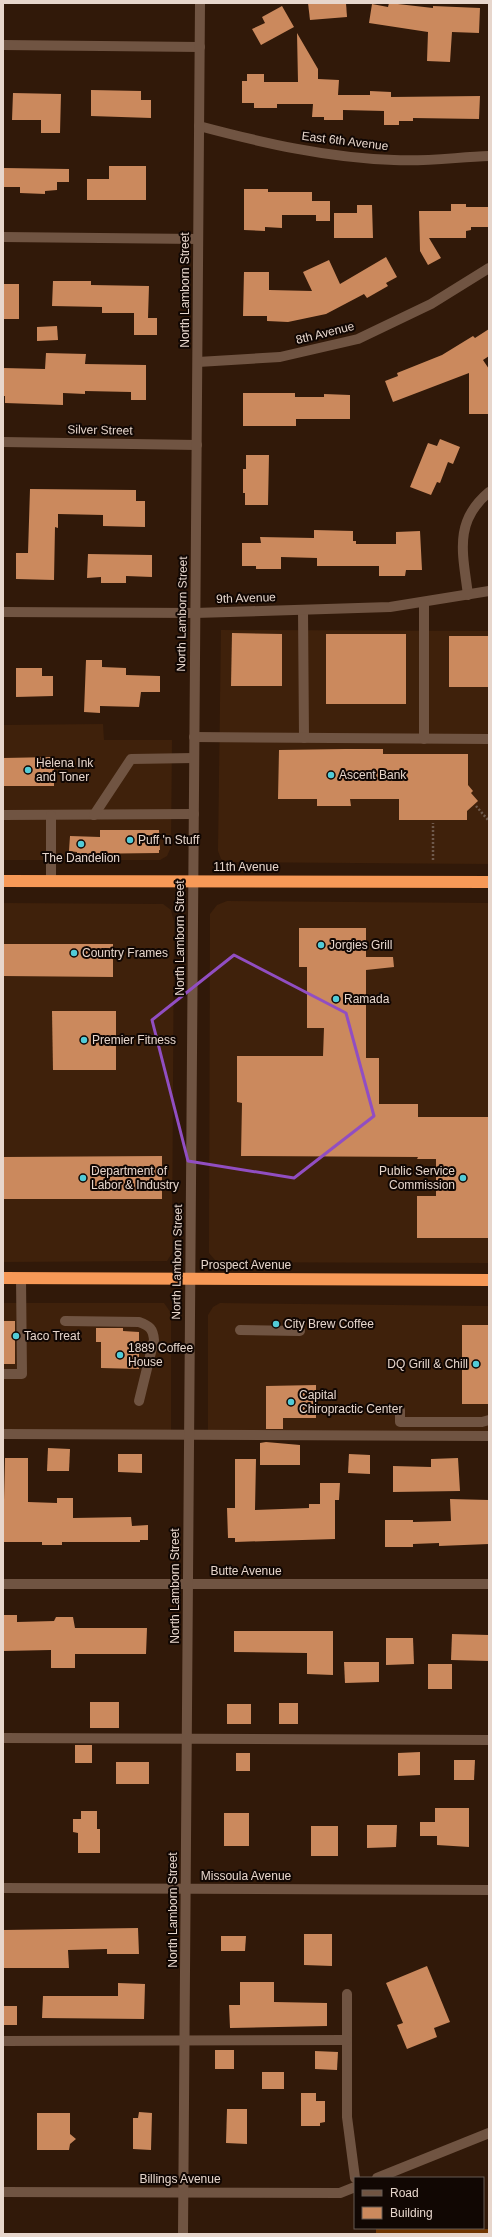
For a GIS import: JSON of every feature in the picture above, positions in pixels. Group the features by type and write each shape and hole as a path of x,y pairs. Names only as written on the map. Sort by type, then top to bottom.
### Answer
{"highway":[{"name":"11th Avenue","path":"3,881 489,882"},
{"name":"Prospect Avenue","path":"3,1278 489,1280"}],"street":[{"name":"North Lamborn Street","path":"183,2234 186,2041 190,1279 200,3"},
{"path":"3,45 200,47"},
{"name":"East 6th Avenue","path":"199,126 243,138 326,155 395,160 489,156"},
{"path":"3,237 198,238"},
{"name":"8th Avenue","path":"198,362 280,357 358,339 431,304 489,268"},
{"name":"Silver Street","path":"3,442 197,445"},
{"path":"468,595 461,543 463,532 468,516 481,499 489,492"},
{"name":"9th Avenue","path":"3,612 195,613 390,607 489,591"},
{"path":"424,602 424,738"},
{"path":"303,610 304,738"},
{"path":"194,737 489,739"},
{"path":"94,815 130,759 194,758"},
{"path":"3,815 194,814"},
{"path":"51,815 52,881"},
{"path":"3,1374 22,1374 21,1278"},
{"path":"65,1321 139,1322 148,1325 153,1331 154,1340 139,1401"},
{"path":"240,1330 300,1331"},
{"path":"400,1410 400,1422 482,1422 489,1420"},
{"path":"3,1434 489,1436"},
{"name":"Butte Avenue","path":"3,1584 489,1584"},
{"path":"3,1738 489,1740"},
{"name":"Missoula Avenue","path":"3,1888 489,1890"},
{"path":"347,1994 347,2117 356,2177"},
{"path":"3,2041 347,2040"},
{"path":"379,2177 489,2133"},
{"name":"Billings Avenue","path":"3,2192 340,2193 354,2188"}],"path":[{"path":"476,806 489,821"},
{"path":"433,823 433,860"}],"highlighted area":[{"path":"234,955 346,1013 374,1116 294,1178 188,1161 152,1020"}],"shaded area":[{"path":"221,630 489,631 489,864 226,862 221,859 218,851"},
{"path":"103,724 104,740 172,740 171,847 167,856 160,860 3,860 3,725"},
{"path":"227,901 489,903 489,1263 220,1262 215,1260 209,1253 210,914 217,905"},
{"path":"3,903 163,904 171,910 174,922 172,1253 167,1261 3,1262"},
{"path":"3,1303 164,1303 171,1313 171,1435 3,1434"},
{"path":"220,1303 489,1306 489,1436 208,1435 208,1315 213,1307"},
{"path":"376,2229 489,2229 489,2234 376,2234"}],"building":[{"path":"308,3 346,3 347,17 310,20"},
{"path":"389,3 433,8 433,6 480,8 479,33 452,32 450,62 427,61 428,32 369,23 372,4 388,7"},
{"path":"282,6 294,27 261,45 252,29 265,23 262,17"},
{"path":"297,33 318,69 318,79 339,80 338,95 370,95 370,91 391,92 391,97 480,96 479,119 413,118 413,121 399,121 399,125 384,125 384,111 343,110 343,120 324,120 324,117 312,117 313,104 277,104 277,108 254,108 254,103 242,103 242,81 247,81 247,74 264,74 264,82 298,82"},
{"path":"91,90 141,91 141,100 151,100 151,118 91,116"},
{"path":"13,93 61,94 60,133 41,133 41,120 12,120"},
{"path":"109,166 146,166 146,200 87,200 87,179 109,179"},
{"path":"4,168 69,169 69,182 57,182 57,190 45,191 45,194 20,193 20,187 4,187"},
{"path":"244,189 268,189 268,192 312,192 312,201 330,201 330,221 316,221 316,215 282,215 282,228 265,227 265,231 244,230"},
{"path":"451,204 466,204 466,207 489,207 489,227 471,227 471,230 466,231 466,238 429,238 441,258 428,265 420,251 419,211 451,211"},
{"path":"357,205 372,205 373,238 334,238 334,213 357,213"},
{"path":"386,257 397,277 386,283 388,286 367,298 364,294 326,314 288,322 267,321 267,316 243,316 244,272 269,272 269,290 312,291 303,272 329,260 340,284"},
{"path":"53,281 91,281 91,285 149,286 148,318 157,318 157,335 134,335 134,313 102,313 102,307 52,306"},
{"path":"3,284 19,284 19,319 3,319"},
{"path":"57,326 58,340 37,341 37,327"},
{"path":"489,329 489,356 483,360 489,369 489,414 469,414 469,373 393,402 385,381 398,376 397,373 442,355 473,336 475,338"},
{"path":"46,353 86,354 85,364 146,365 146,400 131,400 131,392 85,391 85,394 63,393 63,405 5,403 5,396 3,396 3,368 45,369"},
{"path":"243,393 295,393 295,397 324,397 324,394 350,395 350,419 296,419 296,426 243,426"},
{"path":"440,439 460,447 453,464 448,462 440,483 437,482 431,495 410,487 428,443 437,446"},
{"path":"246,455 269,455 268,505 245,505 245,493 243,493 243,469 246,469"},
{"path":"30,489 136,490 136,501 145,501 145,527 103,526 103,515 58,514 58,528 55,527 54,580 16,579 16,553 28,553"},
{"path":"314,530 353,531 353,541 356,541 356,544 396,544 396,532 420,531 422,570 406,570 405,576 379,576 379,566 317,566 317,558 281,557 281,569 256,569 256,566 242,566 242,543 261,543 260,537 314,538"},
{"path":"88,554 152,555 152,577 126,576 126,583 101,583 101,577 87,578"},
{"path":"232,633 282,634 282,686 231,686"},
{"path":"326,634 406,634 406,704 326,704"},
{"path":"449,636 489,636 489,687 449,687"},
{"path":"86,660 102,660 102,667 126,668 126,675 160,676 160,692 141,692 139,707 100,706 100,713 84,712"},
{"path":"16,668 42,668 42,676 53,676 53,696 16,697"},
{"path":"383,749 383,754 468,754 468,785 473,791 471,793 478,801 467,811 467,820 399,820 399,799 350,799 351,806 317,806 317,799 278,799 279,750"},
{"name":"Helena Ink and Toner","path":"54,757 54,786 3,786 3,758"},
{"name":"Puff 'n Stuff","path":"100,830 159,830 159,853 77,854 77,852 69,851 70,836 100,837"},
{"path":"299,928 366,928 366,957 393,957 394,967 366,970 366,1058 379,1058 379,1104 418,1104 418,1117 489,1117 489,1238 417,1238 417,1196 436,1196 436,1159 417,1159 418,1157 241,1156 242,1103 237,1102 237,1056 323,1056 324,1028 307,1028 307,967 299,967"},
{"path":"3,944 113,944 113,977 3,976"},
{"name":"Premier Fitness","path":"52,1011 116,1011 116,1070 53,1070"},
{"name":"Department of Labor & Industry","path":"162,1156 162,1199 4,1199 4,1157"},
{"path":"3,1321 15,1321 15,1364 3,1364"},
{"name":"DQ Grill & Chill","path":"462,1325 489,1325 489,1404 462,1404"},
{"name":"1889 Coffee House","path":"96,1328 123,1328 123,1331 139,1332 139,1369 101,1368 101,1342 96,1342"},
{"name":"Capital Chiropractic Center","path":"316,1385 316,1418 283,1418 283,1429 266,1429 266,1386"},
{"path":"266,1442 300,1445 300,1465 260,1465 260,1443"},
{"path":"48,1448 70,1449 69,1471 47,1471"},
{"path":"118,1454 142,1454 142,1473 118,1472"},
{"path":"349,1454 370,1455 370,1474 348,1473"},
{"path":"5,1458 28,1458 28,1502 57,1503 57,1498 73,1498 73,1518 131,1517 132,1526 148,1525 148,1540 140,1540 140,1542 62,1542 62,1545 42,1545 42,1542 3,1542"},
{"path":"458,1458 460,1491 393,1492 393,1466 431,1467 431,1459"},
{"path":"235,1459 256,1459 255,1510 309,1508 309,1504 320,1504 320,1483 340,1483 339,1500 335,1500 335,1539 235,1542 235,1538 228,1538 227,1508 235,1508"},
{"path":"450,1499 489,1500 489,1544 439,1546 439,1543 413,1544 413,1547 385,1547 385,1520 413,1520 413,1522 451,1521"},
{"path":"3,1615 17,1615 17,1622 54,1621 56,1617 73,1617 75,1628 147,1628 146,1654 75,1654 75,1668 51,1668 51,1650 3,1651"},
{"path":"234,1631 333,1631 333,1675 307,1674 307,1653 234,1652"},
{"path":"452,1634 489,1635 489,1661 451,1660"},
{"path":"386,1638 413,1638 414,1664 386,1665"},
{"path":"344,1662 379,1662 379,1682 345,1683"},
{"path":"428,1664 452,1664 452,1689 428,1689"},
{"path":"90,1702 119,1702 119,1728 90,1728"},
{"path":"279,1703 298,1703 298,1724 279,1724"},
{"path":"227,1704 251,1704 251,1724 227,1724"},
{"path":"75,1745 92,1745 92,1763 75,1763"},
{"path":"420,1752 420,1775 398,1776 398,1753"},
{"path":"236,1753 250,1753 250,1771 236,1771"},
{"path":"454,1760 475,1760 474,1780 454,1780"},
{"path":"116,1762 149,1762 149,1784 116,1784"},
{"path":"435,1808 469,1808 469,1847 437,1845 437,1836 420,1836 420,1822 435,1822"},
{"path":"81,1811 97,1811 97,1829 100,1829 100,1853 78,1853 78,1833 73,1832 73,1819 81,1819"},
{"path":"224,1813 249,1813 249,1846 224,1846"},
{"path":"367,1825 397,1825 396,1847 367,1848"},
{"path":"311,1826 338,1826 338,1856 311,1856"},
{"path":"138,1928 139,1954 107,1954 107,1949 68,1950 69,1968 3,1968 3,1930"},
{"path":"304,1934 332,1934 332,1966 304,1965"},
{"path":"221,1936 246,1936 245,1951 221,1951"},
{"path":"427,1966 450,2022 434,2028 437,2037 407,2049 397,2025 403,2023 386,1983"},
{"path":"240,1982 274,1982 274,2002 327,2003 327,2026 230,2028 229,2005 240,2005"},
{"path":"118,1983 145,1984 144,2019 42,2018 43,1996 118,1996"},
{"path":"3,2006 17,2006 17,2025 3,2025"},
{"path":"215,2050 234,2050 234,2069 215,2069"},
{"path":"315,2051 338,2052 337,2070 315,2069"},
{"path":"262,2072 284,2072 284,2089 262,2089"},
{"path":"301,2093 316,2093 316,2101 325,2101 325,2122 320,2123 320,2126 301,2126"},
{"path":"227,2109 247,2109 247,2144 226,2143"},
{"path":"139,2112 152,2113 151,2150 133,2149 133,2118 138,2118"},
{"path":"37,2113 70,2113 70,2134 76,2139 70,2144 69,2150 37,2150"}],"place":[{"name":"Helena Ink and Toner","path":"28,770"},
{"name":"Ascent Bank","path":"331,775"},
{"name":"Puff 'n Stuff","path":"130,840"},
{"name":"The Dandelion","path":"81,844"},
{"name":"Jorgies Grill","path":"321,945"},
{"name":"Country Frames","path":"74,953"},
{"name":"Ramada","path":"336,999"},
{"name":"Premier Fitness","path":"84,1040"},
{"name":"Department of Labor & Industry","path":"83,1178"},
{"name":"Public Service Commission","path":"463,1178"},
{"name":"City Brew Coffee","path":"276,1324"},
{"name":"Taco Treat","path":"16,1336"},
{"name":"1889 Coffee House","path":"120,1355"},
{"name":"DQ Grill & Chill","path":"476,1364"},
{"name":"Capital Chiropractic Center","path":"291,1402"}]}
